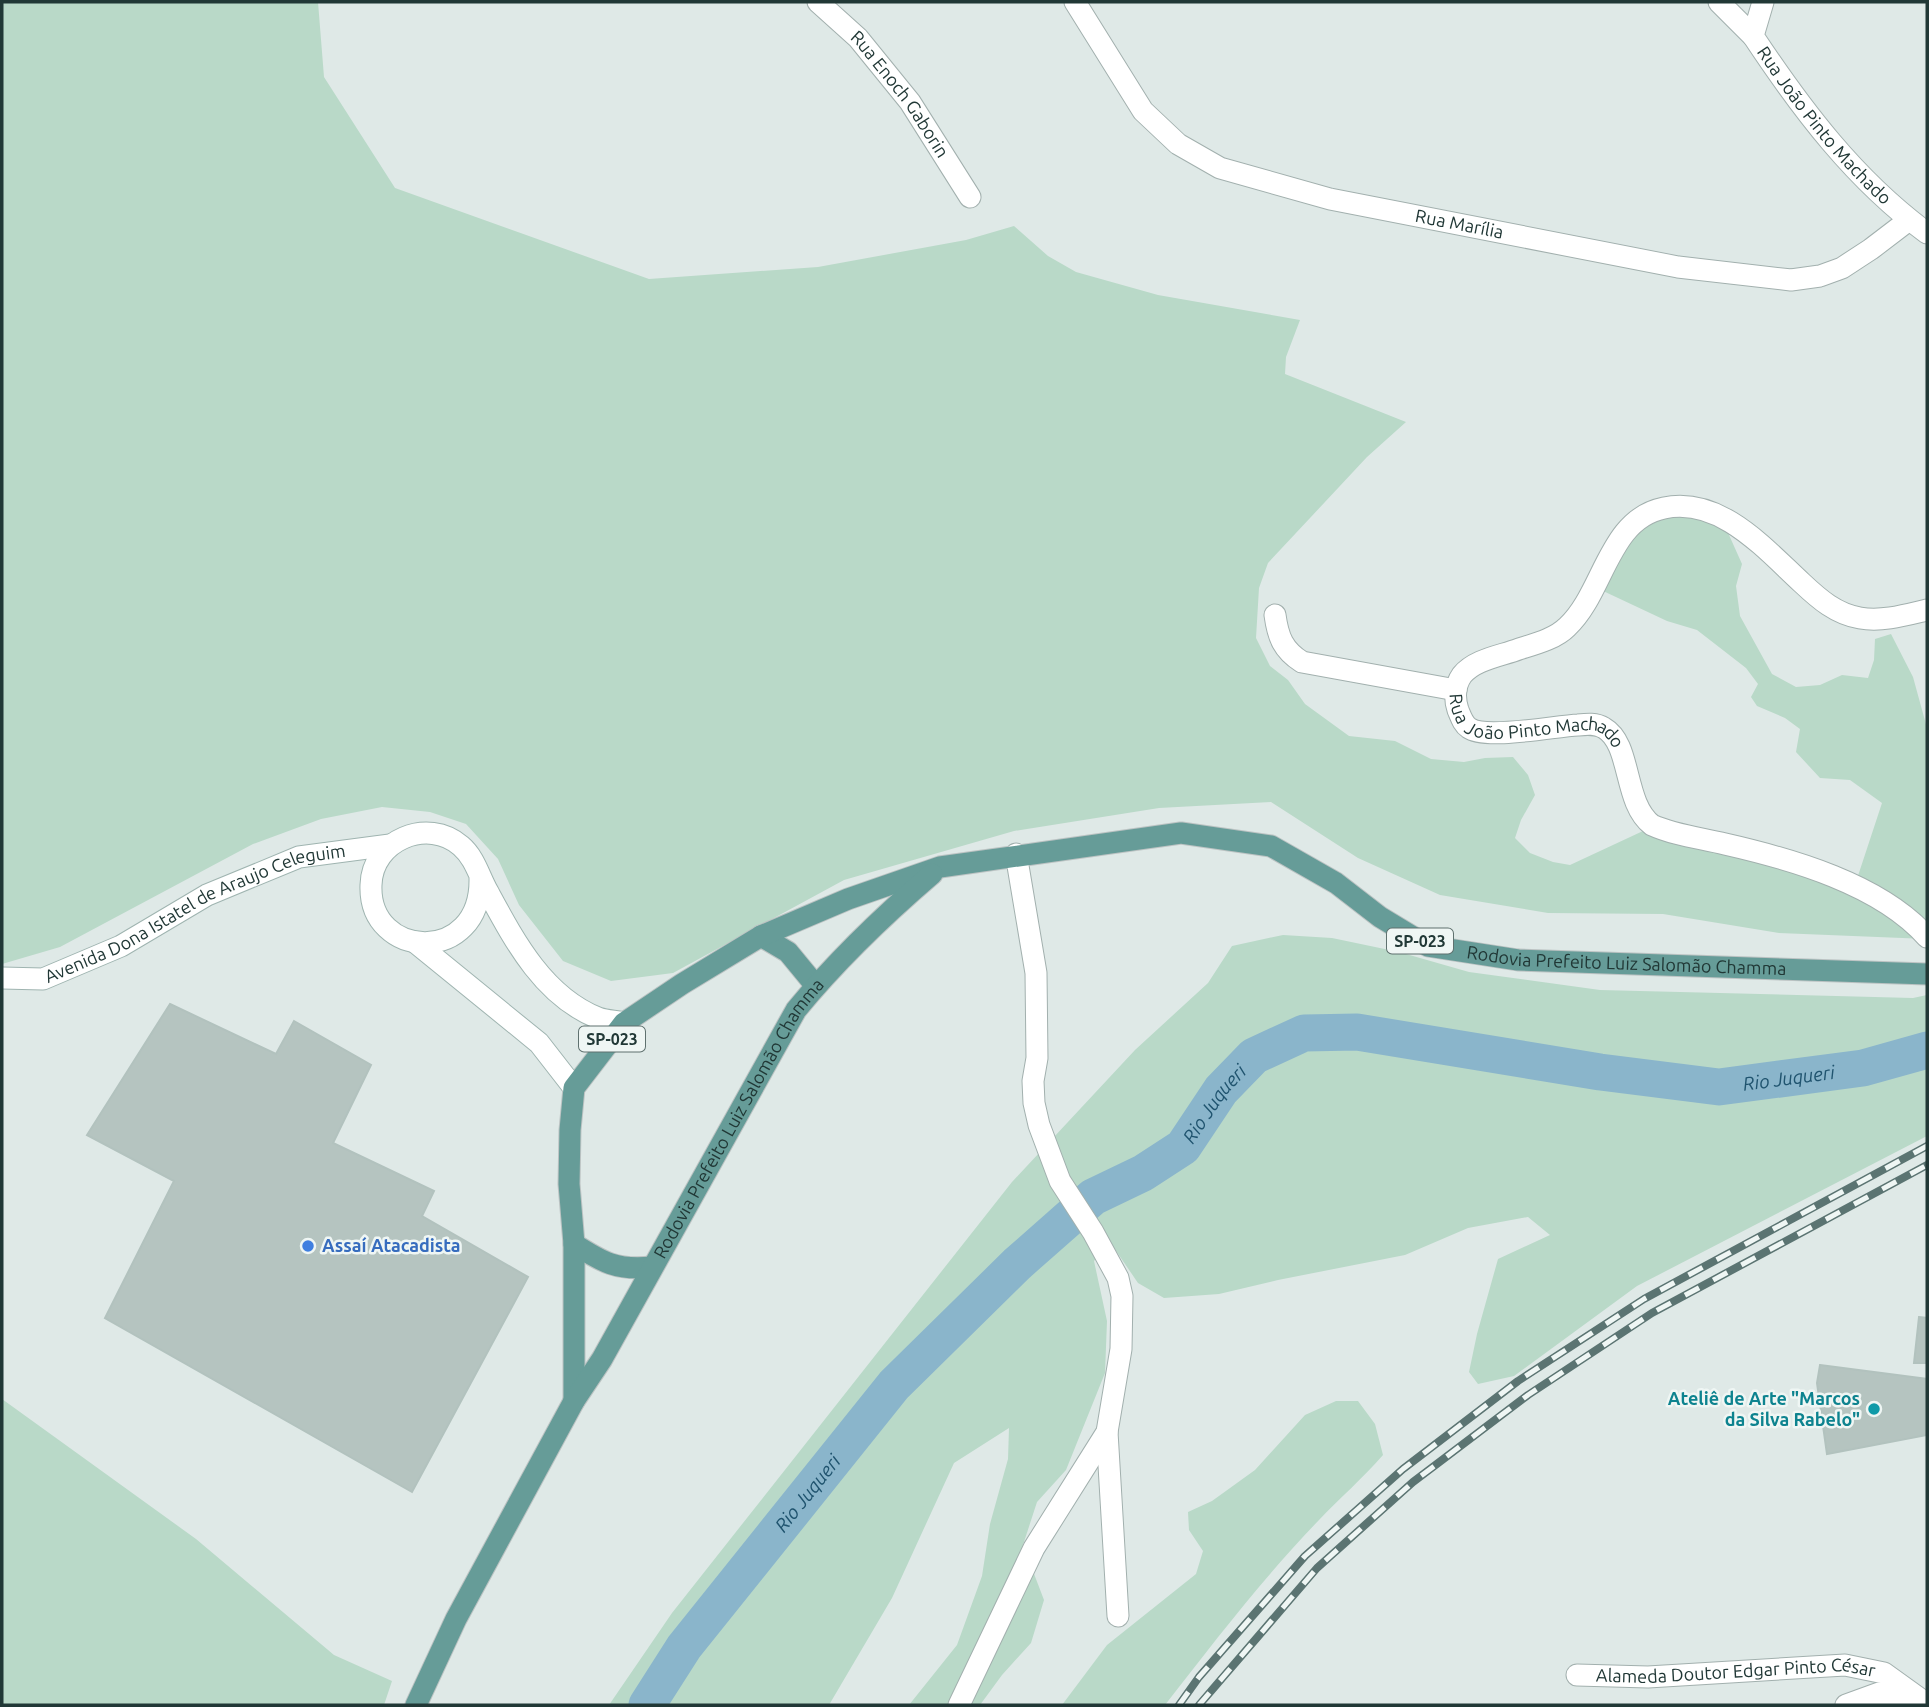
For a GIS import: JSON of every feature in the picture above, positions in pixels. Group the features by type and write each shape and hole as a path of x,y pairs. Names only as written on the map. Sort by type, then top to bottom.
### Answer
{"main road":[{"name":"Rodovia Prefeito Luiz Salomão Chamma","path":"575,1401 574,1244 569,1184 570,1130 575,1088 624,1023 761,936 848,899 940,867 1181,833 1271,846 1336,883 1380,917 1428,946 1518,960 1927,974"},
{"name":"Rodovia Prefeito Luiz Salomão Chamma","path":"416,1705 456,1619 575,1401 602,1359 796,1010 880,919 940,867"},
{"path":"761,936 789,951 816,986"},
{"path":"574,1244 601,1261 617,1266 633,1269 652,1267"}],"street":[{"name":"Rua Enoch Gaborin","path":"818,2 858,38 910,102 970,197"},
{"name":"Rua Marília","path":"1075,2 1143,111 1178,144 1220,168 1330,199 1678,267 1791,280 1820,276 1842,268 1909,220"},
{"path":"1719,2 1753,36"},
{"name":"Rua João Pinto Machado","path":"1763,2 1753,36 1786,86 1850,166 1927,233"},
{"name":"Rua João Pinto Machado","path":"1927,610 1891,618 1860,619 1838,612 1818,599 1731,521 1707,509 1684,506 1663,508 1637,521 1623,536 1580,612 1566,629 1529,646 1476,664 1460,677 1455,690 1462,721 1469,729 1484,733 1556,726 1602,726 1617,744 1634,799 1642,816 1652,825 1799,863 1868,892 1895,909 1927,937"},
{"path":"1275,615 1277,635 1283,646 1290,655 1302,662 1455,690"},
{"path":"480,878 481,896 475,913 464,928 449,938 432,943 398,937 385,926 375,912 370,895 371,877 378,859 390,845 407,836 425,832 444,836 461,846 474,860 480,878 524,954 546,982 574,1005 599,1018 624,1023"},
{"name":"Avenida Dona Istatel de Araujo Celeguim","path":"2,978 43,979 121,946 207,895 299,857 390,845"},
{"path":"1016,855 1036,973 1037,1048 1034,1103 1038,1125 1059,1181 1093,1232 1118,1278 1122,1296 1120,1359 1107,1432 1118,1616"},
{"path":"415,942 539,1043 575,1088"},
{"path":"959,1705 1034,1548 1107,1432"},
{"name":"Alameda Doutor Edgar Pinto César","path":"1577,1675 1648,1677 1845,1665 1884,1673 1927,1704"},
{"path":"1846,1705 1879,1693 1927,1704"}],"green space":[{"path":"2,2 318,2 324,77 395,188 649,279 818,267 966,240 1014,226 1048,256 1076,272 1158,295 1300,320 1286,357 1285,374 1406,422 1367,457 1268,563 1259,588 1256,638 1270,666 1288,680 1305,704 1349,736 1395,741 1431,759 1464,762 1513,757 1528,775 1535,795 1521,820 1515,838 1530,853 1553,862 1570,865 1643,831 1690,844 1751,855 1852,894 1882,803 1850,780 1820,778 1796,752 1800,729 1785,718 1757,706 1751,697 1758,684 1746,668 1697,630 1667,621 1601,590 1638,525 1683,510 1725,526 1742,564 1736,586 1740,616 1772,674 1796,687 1820,685 1842,675 1868,678 1874,660 1875,639 1891,634 1913,677 1927,728 1927,939 1779,933 1663,914 1548,913 1440,895 1358,858 1271,802 1159,808 1014,831 844,880 673,973 611,981 563,961 519,905 498,859 466,824 430,812 382,807 321,819 253,844 60,947 2,964"},
{"path":"1283,935 1332,938 1399,952 1469,972 1600,990 1913,998 1927,995 1927,1136 1637,1286 1514,1376 1478,1384 1469,1372 1498,1259 1550,1235 1528,1217 1468,1228 1405,1255 1219,1294 1164,1298 1138,1283 1110,1242 1094,1261 1107,1321 1105,1373 1066,1470 1037,1502 1023,1545 1044,1600 1031,1643 980,1705 909,1705 957,1645 982,1576 990,1524 1008,1459 1009,1428 954,1463 892,1598 829,1705 609,1705 672,1613 1012,1182 1135,1050 1208,983 1232,946"},
{"path":"2,1399 196,1539 334,1655 392,1681 384,1705 2,1705"},
{"path":"1336,1401 1358,1401 1375,1424 1383,1455 1278,1565 1165,1705 1062,1705 1107,1645 1196,1574 1203,1551 1189,1530 1188,1512 1212,1501 1255,1470 1305,1415"}],"building":[{"name":"Assaí Atacadista","path":"170,1004 276,1054 294,1021 371,1065 333,1143 434,1191 422,1216 528,1277 412,1492 105,1318 174,1181 87,1135"},
{"path":"1919,1317 1927,1318 1927,1363 1914,1363"},
{"name":"Ateliê de Arte \"Marcos da Silva Rabelo\"","path":"1820,1365 1927,1379 1927,1435 1827,1454 1817,1383"}],"waterway":[{"name":"Rio Juqueri","path":"647,1705 684,1647 894,1385 1017,1264 1093,1197 1143,1173 1183,1147 1221,1090 1254,1056 1304,1033 1357,1032 1600,1072 1719,1087 1863,1068 1927,1050"}],"railway":[{"path":"1179,1705 1199,1677 1305,1556 1403,1469 1518,1381 1644,1299 1927,1146"},
{"path":"1199,1705 1317,1568 1413,1482 1528,1395 1652,1313 1927,1165"}],"place":[{"name":"Assaí Atacadista","path":"308,1246"},
{"name":"Ateliê de Arte \"Marcos da Silva Rabelo\"","path":"1874,1409"}]}
